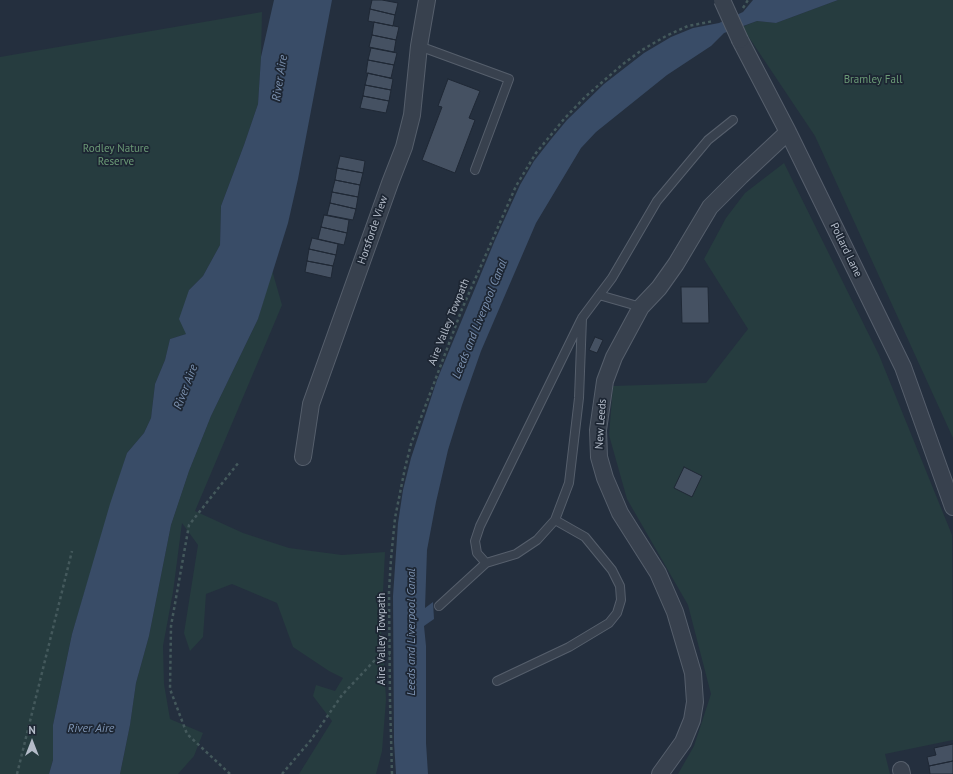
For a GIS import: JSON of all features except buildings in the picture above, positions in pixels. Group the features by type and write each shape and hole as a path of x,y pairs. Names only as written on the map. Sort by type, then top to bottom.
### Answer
{"street":[{"name":"Horsforde View","path":"303,457 312,404 390,182 404,147 412,115 419,46 427,0"},
{"name":"Pollard Lane","path":"722,0 740,40 788,132 903,367 953,507"},
{"name":"New Leeds","path":"660,774 683,742 692,720 695,702 693,673 675,612 658,573 620,513 605,478 599,457 598,430 605,381 614,357 641,307 659,288 676,264 710,207 788,132"}],"lane":[{"path":"419,46 509,79 475,170"},
{"path":"486,563 477,553 476,541 480,526 582,318 612,278 657,201 708,140 733,120"},
{"path":"599,296 641,307"},
{"path":"439,606 486,563 516,554 537,540 555,520 569,483 579,398 582,318"},
{"path":"497,681 569,647 609,623 617,613 622,600 620,586 612,570 585,537 555,520"}],"path":[{"path":"742,10 748,0"},
{"name":"Aire Valley Towpath","path":"392,774 390,559 399,494 409,452 462,309 516,186 536,153 564,119 585,97 623,64 666,36 688,26 718,20"},
{"path":"230,774 187,734 170,689 171,626 189,525 239,462"},
{"path":"17,774 72,551"},
{"path":"282,774 311,740 342,695 374,661 390,654"}],"green space":[{"name":"Bramley Fall","path":"838,0 953,0 953,438 815,136 742,27 757,21 776,23"},
{"name":"Rodley Nature Reserve","path":"262,12 258,104 221,206 220,245 203,276 189,290 186,334 170,339 165,360 155,384 151,418 144,433 127,453 72,634 53,725 53,760 49,774 0,774 0,57"},
{"path":"784,163 879,355 952,535 953,740 885,754 890,774 678,774 694,746 711,694 688,605 627,499 609,435 613,386 706,383 748,329 704,259 726,218 745,193"},
{"path":"272,270 282,305 195,511 243,533 289,548 342,555 385,552 381,630 386,700 382,751 376,774 299,774 332,721 313,696 316,685 335,691 343,678 329,671 293,647 277,603 232,584 206,594 203,637 190,651 184,633 198,545 182,523 173,592 163,646 164,684 170,719 203,733 194,756 178,774 120,774 130,725 136,683 149,636 171,525 189,471 211,416 258,319"}],"water":[{"name":"River Aire","path":"274,0 332,0 298,179 288,223 258,319 211,416 189,471 171,525 149,636 136,683 130,725 120,774 49,774 53,760 53,725 72,634 110,504 127,453 144,433 151,418 155,384 165,360 170,339 186,334 179,319 189,290 203,276 220,245 221,206 258,104 261,57"},
{"name":"Leeds and Liverpool Canal","path":"753,0 838,0 776,23 757,21 724,33 711,46 667,75 596,132 581,148 536,223 481,351 448,450 436,502 427,550 425,608 433,602 434,619 424,626 426,646 426,743 428,774 396,774 394,742 393,596 398,523 403,490 411,458 437,380 495,240 520,185 534,161 552,138 567,120 604,84 644,53 671,37 693,28 719,23 743,12"}]}
